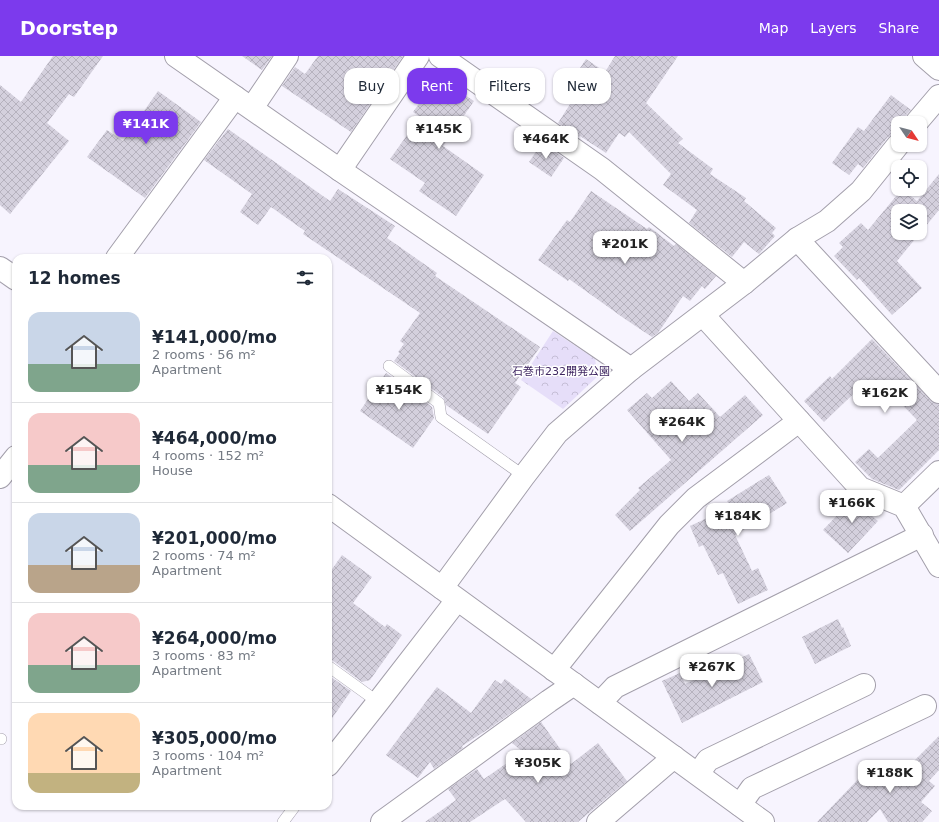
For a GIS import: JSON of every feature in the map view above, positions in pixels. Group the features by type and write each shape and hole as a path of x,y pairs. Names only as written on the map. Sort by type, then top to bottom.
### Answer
{"street":[{"path":"176,56 632,369"},
{"path":"121,254 243,103 287,56"},
{"path":"340,170 418,56"},
{"path":"440,56 602,169 744,283"},
{"path":"924,56 939,68"},
{"path":"922,116 939,96"},
{"path":"332,760 378,702 450,594 524,476 557,433 632,369 744,283 798,238 827,221 861,191 892,152"},
{"path":"798,238 939,392"},
{"path":"0,268 12,276"},
{"path":"703,315 860,488 904,506 939,566"},
{"path":"554,670 669,525 696,498 799,421"},
{"path":"0,477 12,461"},
{"path":"904,506 939,472"},
{"path":"332,508 764,822"},
{"path":"600,703 615,687 922,535"},
{"path":"382,822 549,700 574,684"},
{"path":"698,774 708,760 864,685"},
{"path":"740,805 752,788 925,706"},
{"path":"598,822 674,757"}],"lane":[{"path":"389,366 439,404 441,417 524,476"},
{"path":"332,669 378,702"},
{"path":"283,822 292,810"}],"green space":[{"name":"石巻市232開発公園","path":"553,331 595,359 598,376 563,409 521,380"}],"building":[{"path":"53,56 103,56 74,97 69,94 47,123 69,141 10,214 0,205 0,85 21,102"},
{"path":"242,56 272,56 262,70"},
{"path":"318,56 403,56 395,68 344,68 344,104 370,104 351,132 282,86 295,67 305,74"},
{"path":"615,56 678,56 646,103 683,139 678,143 713,169 710,174 746,198 744,201 776,228 772,233 775,236 759,254 744,242 732,257 689,223 697,210 663,185 671,174 629,132 625,137 619,133 606,153 558,123 570,104 611,104 611,68 608,68"},
{"path":"586,59 599,68 580,68"},
{"path":"158,91 201,122 145,198 87,157 107,130 123,141"},
{"path":"891,95 911,110 906,116 891,116 891,135 863,168 858,164 849,175 832,163 858,127 864,131"},
{"path":"467,96 474,101 443,146 484,175 456,216 419,191 425,183 390,159 420,117 413,112 419,104 467,104"},
{"path":"228,129 330,201 338,189 395,226 387,238 437,273 435,276 540,347 515,383 521,387 488,434 446,405 443,397 394,361 404,344 400,341 420,313 303,234 305,231 271,207 258,225 240,212 252,194 204,160"},
{"path":"542,143 564,158 551,177 529,162"},
{"path":"939,174 939,210 927,225 927,204 891,204 891,240 914,240 897,261 922,288 892,315 859,278 857,280 834,256 843,247 839,243 861,223 868,230 896,196 911,196 917,201 921,196 927,196 927,189"},
{"path":"591,191 647,229 649,227 674,246 676,244 716,276 705,289 702,286 690,301 683,296 658,333 652,337 569,279 568,281 538,260 567,220 570,222"},
{"path":"872,339 930,400 939,404 939,450 899,490 872,479 855,462 869,449 878,458 917,420 887,389 882,394 868,380 824,422 804,401 830,376 832,379"},
{"path":"386,373 432,407 434,418 413,448 360,411"},
{"path":"671,381 689,401 698,393 720,417 745,395 763,415 630,531 615,515 640,490 638,488 671,460 627,410 647,393 652,398"},
{"path":"769,475 787,503 735,535 752,571 758,568 768,590 738,604 723,573 718,575 703,545 699,547 690,526 731,507 727,501"},
{"path":"854,498 879,509 872,516 878,521 848,553 823,530"},
{"path":"342,555 372,577 353,603 385,627 387,624 402,635 370,680 362,682 332,660 332,569"},
{"path":"838,619 851,646 815,664 802,637"},
{"path":"749,654 763,682 682,723 662,681 680,673 685,684"},
{"path":"332,678 351,691 332,718"},
{"path":"505,679 531,699 462,746 463,748 434,769 430,762 418,778 386,755 437,687 471,713 495,680 501,684"},
{"path":"541,722 571,764 598,743 627,781 578,822 526,822 505,799 470,822 425,822 456,800 448,789 477,769 484,779 523,752 512,743"},
{"path":"939,736 939,770 929,781 935,786 921,802 932,811 922,822 888,822 880,809 867,822 817,822 866,771 878,783 885,775 891,780 906,762 910,765"}]}
